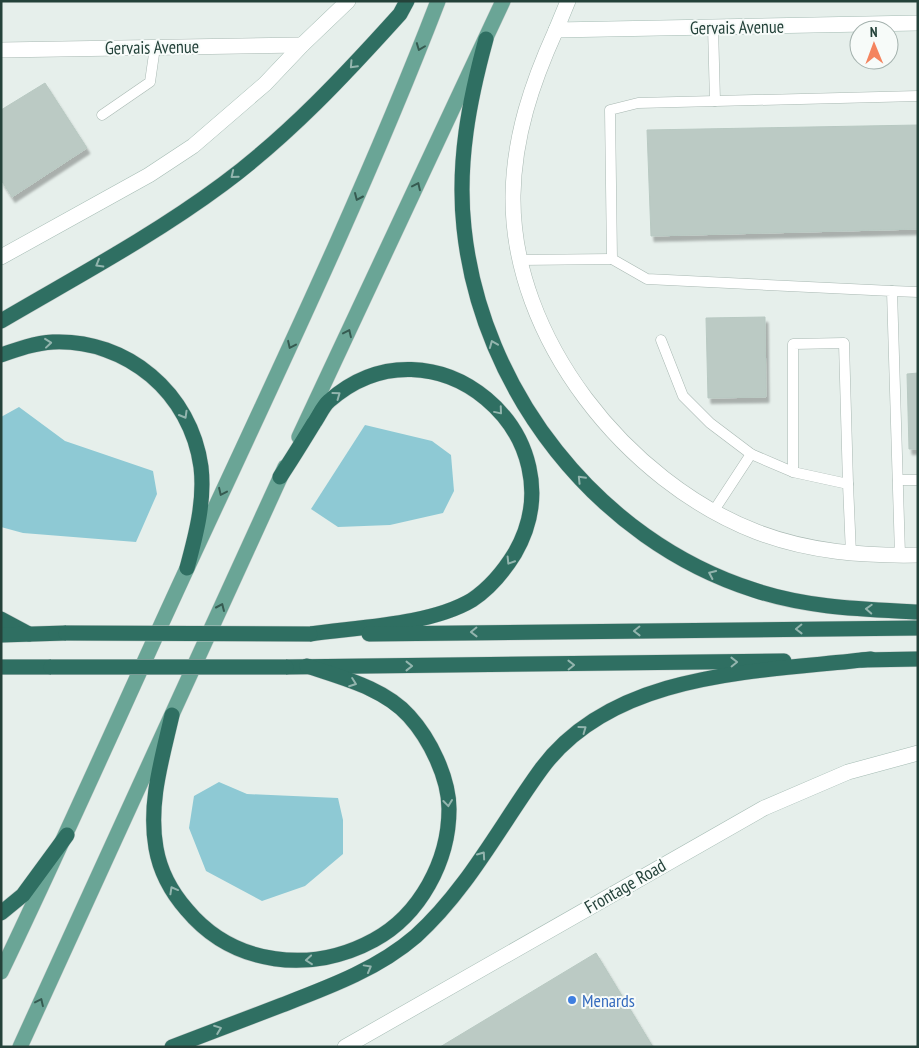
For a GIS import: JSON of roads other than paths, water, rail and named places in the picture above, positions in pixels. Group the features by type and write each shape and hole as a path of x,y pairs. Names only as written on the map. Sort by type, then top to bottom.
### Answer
{"highway":[{"path":"1,321 155,231 224,184 318,102 400,14 407,1"},
{"path":"486,39 472,89 464,137 462,179 464,227 471,275 484,322 502,367 522,404 546,436 571,469 600,499 637,530 672,553 715,576 754,590 800,603 828,607 918,612"},
{"path":"1,355 24,347 50,342 84,344 110,351 132,361 153,376 172,396 189,425 195,441 200,466 200,513 187,568"},
{"path":"280,477 327,402 346,388 369,377 409,368 432,371 455,378 475,389 494,405 510,424 522,446 529,468 531,498 528,520 520,544 508,566 491,585 473,599 453,610 431,617 310,634"},
{"path":"1,619 31,634"},
{"path":"1,635 66,633 310,634 918,628"},
{"path":"1,667 511,666 918,659"},
{"path":"172,1047 328,988 390,955 409,941 441,911 463,883 543,766 582,729 611,711 644,694 679,684 720,677 871,660"},
{"path":"172,715 154,793 152,822 156,849 165,875 178,900 196,921 218,938 244,952 271,959 296,961 323,959 349,952 376,939 399,922 417,902 430,882 440,860 447,834 449,808 445,783 436,759 410,716 391,700 369,688 307,666"},
{"path":"1,914 22,895 67,835"}],"main road":[{"path":"1,972 67,835 377,153 438,1"},
{"path":"20,1047 280,477 503,1"}],"street":[{"path":"1,257 149,175 193,146 259,90 348,1"},
{"path":"568,1 533,82 522,123 515,161 513,195 520,260 544,328 583,394 612,431 638,458 667,483 713,512 758,532 794,544 851,554 918,555"},
{"name":"Gervais Avenue","path":"556,30 918,23"},
{"name":"Gervais Avenue","path":"1,50 302,45"},
{"name":"Frontage Road","path":"345,1047 764,808 848,772 918,752"}],"lane":[{"path":"712,27 715,101"},
{"path":"102,116 150,82 155,47"},
{"path":"612,259 610,110 638,103 918,96"},
{"path":"520,260 612,259 646,279 918,292"},
{"path":"892,291 900,555"},
{"path":"662,340 683,396 710,423 751,454 793,472 848,484"},
{"path":"793,472 792,344 844,343 851,554"},
{"path":"713,512 751,454"},
{"path":"898,480 918,480"}],"water":[{"path":"19,407 65,441 153,471 157,494 136,542 23,533 1,527 1,417"},
{"path":"365,425 432,441 451,455 454,491 443,513 390,525 338,527 311,509"},
{"path":"219,782 247,794 338,798 343,820 343,854 305,886 262,901 206,871 189,828 194,796"}],"place":[{"name":"Menards","path":"572,1000"}]}
